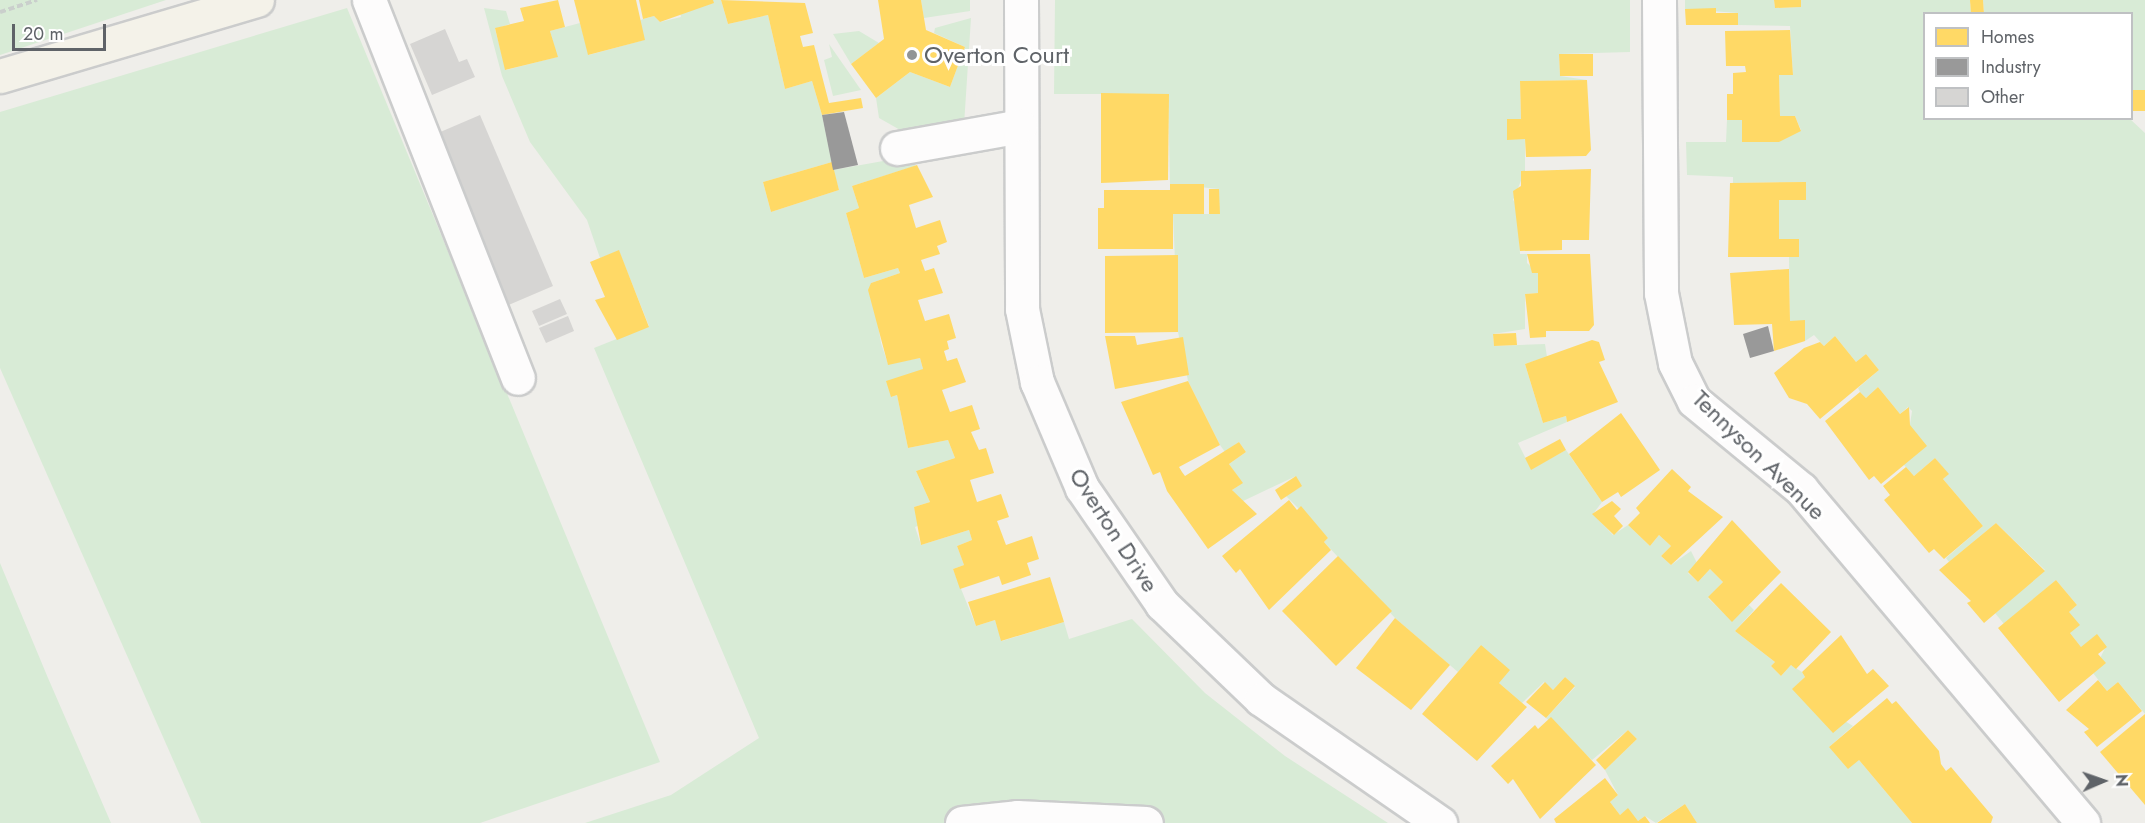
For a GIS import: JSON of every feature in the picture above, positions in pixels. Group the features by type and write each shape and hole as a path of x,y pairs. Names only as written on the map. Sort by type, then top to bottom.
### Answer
{"main road":[{"path":"0,76 257,0"}],"street":[{"path":"369,0 518,378"},
{"name":"Overton Drive","path":"1020,0 1022,309 1040,393 1082,488 1162,604 1261,699 1440,823"},
{"name":"Tennyson Avenue","path":"1659,0 1661,293 1675,363 1694,401 1801,489 2083,823"},
{"path":"897,148 1020,126"},
{"path":"962,823 1017,817 1146,823"}],"path":[{"path":"0,12 37,0"}],"green space":[{"path":"0,0 166,0 0,55"},
{"path":"713,0 721,0 728,24 768,15 785,89 812,81 822,115 832,162 763,182 771,212 839,190 833,170 911,156 915,166 852,186 859,208 846,213 864,278 898,268 900,273 871,283 881,343 888,364 920,358 923,369 891,397 897,395 908,448 948,440 955,458 916,471 930,502 914,507 920,525 915,527 921,545 969,530 972,540 957,546 964,565 953,569 976,626 995,620 1002,641 1064,622 1069,639 1132,619 1205,693 1285,756 1388,823 585,823 671,795 759,738 594,348 649,326 619,251 600,258 587,220 530,142 502,76 484,8 506,11 510,24 495,29 506,70 557,57 550,31 580,23 589,55 644,40 639,21 643,19 654,16 660,22 681,17 680,12"},
{"path":"921,0 970,0 970,11 924,18"},
{"path":"1055,0 1630,0 1630,52 1559,54 1560,76 1587,80 1520,81 1521,119 1508,119 1507,139 1525,139 1525,171 1513,200 1518,205 1520,254 1527,254 1527,263 1538,273 1538,293 1525,294 1525,329 1493,334 1494,346 1545,344 1547,357 1525,364 1543,423 1566,416 1567,422 1518,443 1531,469 1566,450 1602,502 1593,514 1613,535 1628,525 1650,546 1659,535 1671,546 1661,556 1671,565 1691,551 1697,563 1688,573 1698,582 1710,569 1723,582 1708,598 1732,621 1749,605 1754,610 1735,631 1775,662 1771,666 1781,676 1791,665 1802,672 1805,677 1793,689 1853,726 1829,747 1859,760 1912,823 1697,823 1685,804 1656,823 1645,816 1638,821 1628,809 1620,815 1610,802 1618,795 1605,770 1637,739 1628,730 1592,760 1546,718 1575,687 1565,677 1553,690 1544,682 1522,703 1499,683 1481,645 1458,672 1395,618 1324,542 1328,538 1286,496 1296,476 1241,502 1232,490 1242,483 1229,464 1246,452 1239,442 1225,452 1220,445 1188,381 1178,332 1173,214 1219,214 1219,189 1170,184 1168,94 1054,94"},
{"path":"1685,0 1774,0 1775,8 1800,7 1801,0 1970,0 1971,12 1923,12 1923,120 2131,120 2145,133 2145,714 2118,682 2107,691 2093,673 2106,646 2081,647 2070,633 2069,612 2077,605 2056,580 2004,624 1995,613 2045,570 1996,523 1949,562 1946,558 1983,526 1943,479 1948,474 1935,458 1914,476 1904,465 1912,411 1908,407 1900,414 1878,387 1866,398 1860,392 1858,388 1879,370 1866,354 1856,362 1835,336 1824,346 1814,335 1805,341 1805,321 1790,321 1789,257 1779,239 1779,200 1806,200 1806,182 1733,183 1733,177 1687,175 1686,142 1726,142 1727,120 1742,120 1743,142 1778,142 1801,130 1795,116 1780,116 1779,75 1793,75 1790,26 1738,25 1738,13 1685,9"},
{"path":"1983,0 2145,0 2145,90 2133,90 2133,12 1984,12"},
{"path":"347,8 660,762 480,823 201,823 0,368 0,112"},
{"path":"971,18 964,125 902,131 879,118 876,98 910,72 950,87 965,47 934,33 935,28"},
{"path":"859,31 879,43 851,64 833,34"},
{"path":"829,44 861,90 833,96 824,60 832,57"},
{"path":"0,563 48,678 111,823 0,823"}],"building: Homes":[{"path":"558,0 565,27 550,31 558,57 505,70 495,28 524,21 520,8"},
{"path":"574,0 636,0 645,40 588,55"},
{"path":"639,0 713,0 714,3 660,22 654,16 643,19"},
{"path":"721,0 805,3 813,33 800,36 803,47 814,45 829,103 861,98 863,108 822,115 812,81 785,89 768,15 728,24"},
{"name":"Overton Court","path":"878,0 921,0 926,30 965,47 950,87 910,72 876,98 851,64 884,39"},
{"path":"1774,0 1801,0 1801,7 1775,8"},
{"path":"1970,0 1983,0 1984,12 1971,12"},
{"path":"1716,8 1716,13 1738,13 1738,25 1686,25 1685,9"},
{"path":"1790,30 1793,75 1779,75 1780,116 1795,116 1801,131 1779,142 1742,142 1742,120 1727,120 1727,94 1733,94 1733,73 1746,72 1745,66 1726,66 1725,31"},
{"path":"1559,54 1593,54 1593,76 1560,76"},
{"path":"1587,80 1591,150 1586,156 1526,157 1525,139 1507,140 1507,119 1521,119 1520,81"},
{"path":"2133,90 2145,90 2145,111 2133,111"},
{"path":"1101,93 1169,94 1168,180 1101,183"},
{"path":"832,162 839,190 771,212 763,182"},
{"path":"917,165 933,197 909,205 916,228 940,220 947,242 937,246 940,254 921,260 925,271 934,268 943,293 918,300 925,321 949,314 956,338 947,341 949,349 944,351 947,361 957,358 966,382 942,390 950,412 972,405 980,429 971,432 979,450 986,448 994,473 970,480 977,502 1001,494 1009,517 997,521 1006,545 1032,536 1039,559 1027,563 1031,575 1002,585 999,576 960,589 953,569 964,565 957,546 972,540 969,530 921,545 914,507 930,502 916,471 955,458 948,440 908,448 897,395 891,397 886,381 923,369 920,358 888,365 868,290 871,283 900,273 898,268 864,278 846,213 859,208 852,186"},
{"path":"1591,169 1589,240 1562,240 1562,250 1520,251 1513,191 1521,186 1521,171"},
{"path":"1806,182 1806,200 1779,200 1779,239 1799,239 1799,257 1728,257 1730,183"},
{"path":"1170,184 1204,184 1204,214 1173,214 1173,249 1098,249 1098,208 1104,208 1104,190 1170,190"},
{"path":"1209,189 1219,189 1220,214 1209,214"},
{"path":"619,250 649,327 617,340 595,300 605,297 590,262"},
{"path":"1527,254 1590,254 1594,325 1589,331 1546,331 1546,337 1530,338 1525,294 1538,293 1538,273 1532,273"},
{"path":"1178,255 1178,332 1105,333 1105,256"},
{"path":"1789,269 1790,321 1805,320 1805,341 1774,351 1772,324 1734,325 1730,273"},
{"path":"1516,333 1517,345 1494,346 1493,334"},
{"path":"1105,336 1135,336 1137,345 1183,337 1189,375 1115,389"},
{"path":"1835,336 1856,362 1866,354 1879,370 1820,419 1807,404 1789,398 1774,373 1804,348 1820,342 1824,346"},
{"path":"1592,340 1599,342 1605,360 1599,362 1618,402 1567,422 1566,416 1543,423 1525,364"},
{"path":"1188,381 1220,445 1179,467 1185,476 1239,442 1246,452 1229,464 1243,483 1232,490 1257,514 1208,549 1167,491 1160,472 1153,475 1121,402"},
{"path":"1878,387 1900,414 1909,407 1910,425 1927,446 1881,484 1874,476 1869,480 1825,421 1860,392 1866,398"},
{"path":"1621,413 1660,470 1621,497 1618,492 1602,502 1569,454"},
{"path":"1560,439 1566,450 1531,470 1525,458"},
{"path":"1935,458 1949,474 1943,479 1983,526 1944,559 1934,549 1929,553 1884,500 1890,495 1883,486 1906,467 1914,476"},
{"path":"1672,469 1691,487 1688,491 1723,517 1671,565 1661,556 1671,546 1659,535 1650,546 1628,525 1640,513 1636,508"},
{"path":"1296,476 1302,486 1281,500 1275,490"},
{"path":"1289,500 1297,510 1301,506 1328,538 1324,542 1331,550 1269,610 1240,569 1236,573 1222,556"},
{"path":"1612,501 1621,509 1614,516 1623,526 1614,535 1592,514"},
{"path":"1732,520 1781,572 1732,622 1708,597 1723,582 1710,569 1698,582 1688,572"},
{"path":"1996,523 2045,571 1984,623 1967,603 1971,601 1939,570"},
{"path":"1338,556 1392,611 1336,666 1282,611"},
{"path":"1050,577 1064,622 1001,641 995,620 976,626 968,602"},
{"path":"2056,580 2077,605 2069,612 2080,625 2070,633 2081,647 2097,634 2107,647 2098,654 2106,663 2059,702 1998,628"},
{"path":"1781,583 1831,632 1796,669 1791,665 1781,676 1771,666 1775,662 1735,631"},
{"path":"1395,618 1450,665 1411,710 1356,668"},
{"path":"1841,635 1867,674 1873,669 1889,686 1833,733 1792,689 1805,677 1802,672"},
{"path":"1481,645 1510,670 1499,683 1527,707 1477,761 1422,714"},
{"path":"1565,677 1575,686 1546,718 1526,702 1545,682 1553,690"},
{"path":"2098,680 2107,691 2118,682 2142,711 2097,747 2084,732 2089,729 2066,710"},
{"path":"1887,698 1892,704 1896,701 1939,751 1941,764 1946,771 1951,767 1993,817 1991,823 1912,823 1859,760 1848,769 1829,747"},
{"path":"2145,714 2145,805 2100,752"},
{"path":"1551,717 1596,765 1540,819 1513,779 1508,784 1491,766 1535,725 1538,729"},
{"path":"1628,730 1637,739 1605,770 1596,760"},
{"path":"1605,778 1618,795 1610,802 1620,815 1628,808 1638,821 1645,816 1650,823 1556,823 1554,819"},
{"path":"1685,804 1697,823 1657,823"}],"building: Industry":[{"path":"844,112 858,165 833,170 822,115"},
{"path":"1768,326 1774,351 1750,358 1743,334"}],"building: Other":[{"path":"445,29 459,62 467,59 475,77 432,95 410,44"},
{"path":"480,115 553,286 504,307 431,136"},
{"path":"560,299 567,314 539,326 532,311"},
{"path":"568,316 574,331 546,343 539,328"}],"place":[{"name":"Overton Court","path":"912,55"}]}
